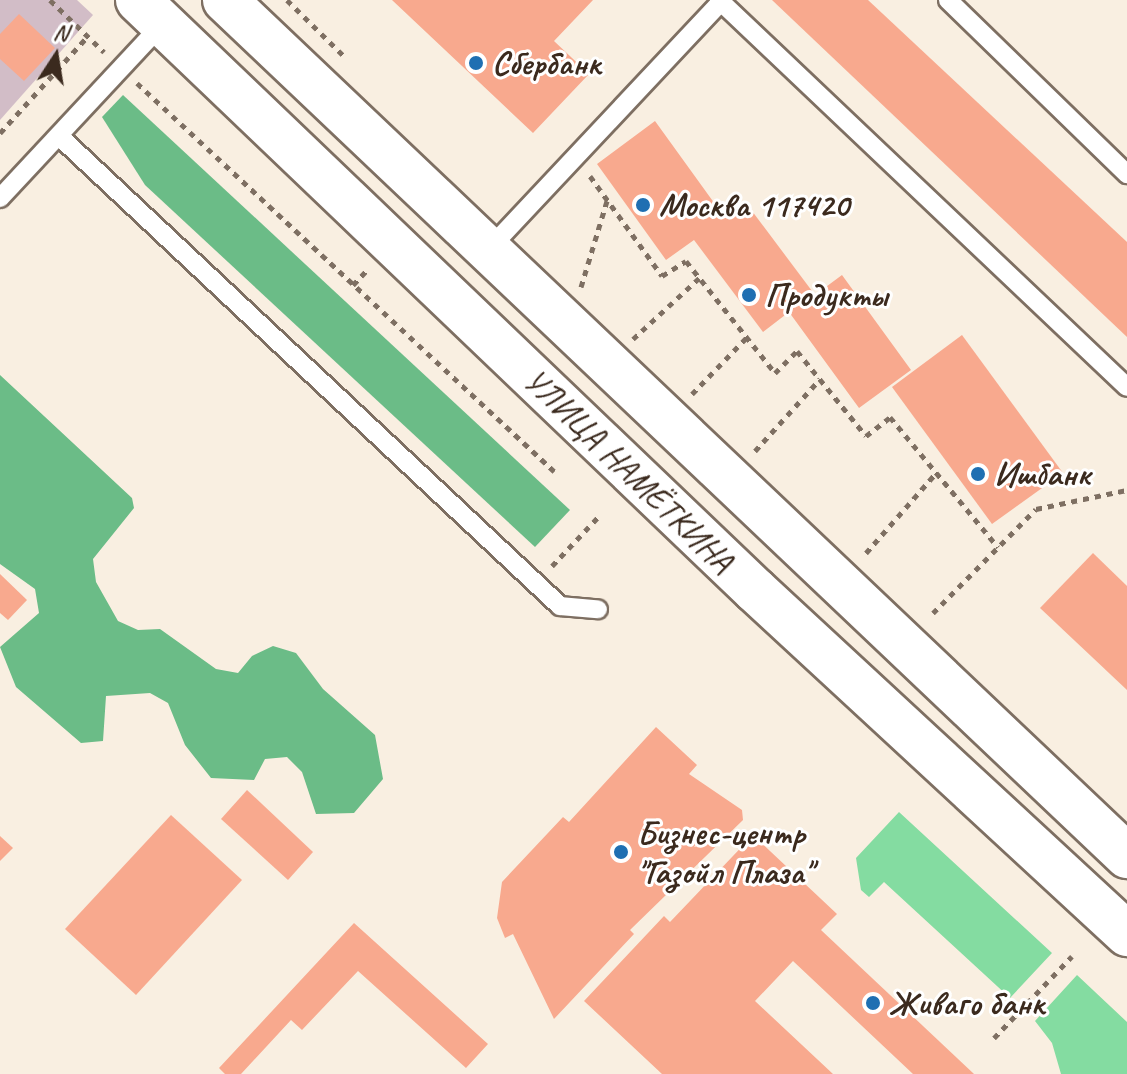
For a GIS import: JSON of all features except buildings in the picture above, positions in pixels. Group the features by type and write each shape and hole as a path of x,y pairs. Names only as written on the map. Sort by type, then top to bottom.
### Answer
{"main road":[{"name":"УЛИЦА НАМЁТКИНА","path":"225,0 486,252 1127,856"},
{"name":"УЛИЦА НАМЁТКИНА","path":"150,12 755,590 1127,934"}],"lane":[{"path":"948,0 1124,165"},
{"path":"486,252 720,1 1127,387"},
{"path":"0,198 121,68 150,12"},
{"path":"59,136 560,606 598,609"}],"path":[{"path":"50,0 554,471"},
{"path":"0,133 88,36"},
{"path":"576,156 662,276 686,261 775,373 797,351 866,436 890,417 998,547"},
{"path":"580,288 607,200"},
{"path":"633,339 699,278"},
{"path":"691,395 747,337"},
{"path":"755,452 820,379"},
{"path":"866,553 936,473"},
{"path":"933,613 1036,509 1127,490"},
{"path":"536,583 600,515"},
{"path":"994,1038 1072,956"}],"shaded area":[{"path":"0,0 77,0 93,15 0,120"}],"green space":[{"path":"123,95 570,510 535,547 145,185 102,117"},
{"path":"0,375 132,498 134,508 93,559 96,582 118,621 138,630 160,629 216,669 238,673 252,656 273,646 296,653 323,689 375,735 383,779 354,813 316,814 302,772 287,757 265,759 254,780 211,778 185,745 168,703 150,693 106,696 103,741 81,743 16,687 0,647 39,613 35,589 0,564"},
{"path":"899,812 1052,953 1010,998 884,882 869,897 861,890 856,858"},
{"path":"1077,975 1127,1022 1127,1074 1061,1074 1052,1043 1035,1021"}],"place":[{"name":"Сбербанк","path":"476,63"},
{"name":"Москва 117420","path":"643,205"},
{"name":"Продукты","path":"749,295"},
{"name":"Ишбанк","path":"978,474"},
{"name":"Бизнес-центр \"Газойл Плаза\"","path":"621,852"},
{"name":"Живаго банк","path":"873,1003"}]}
